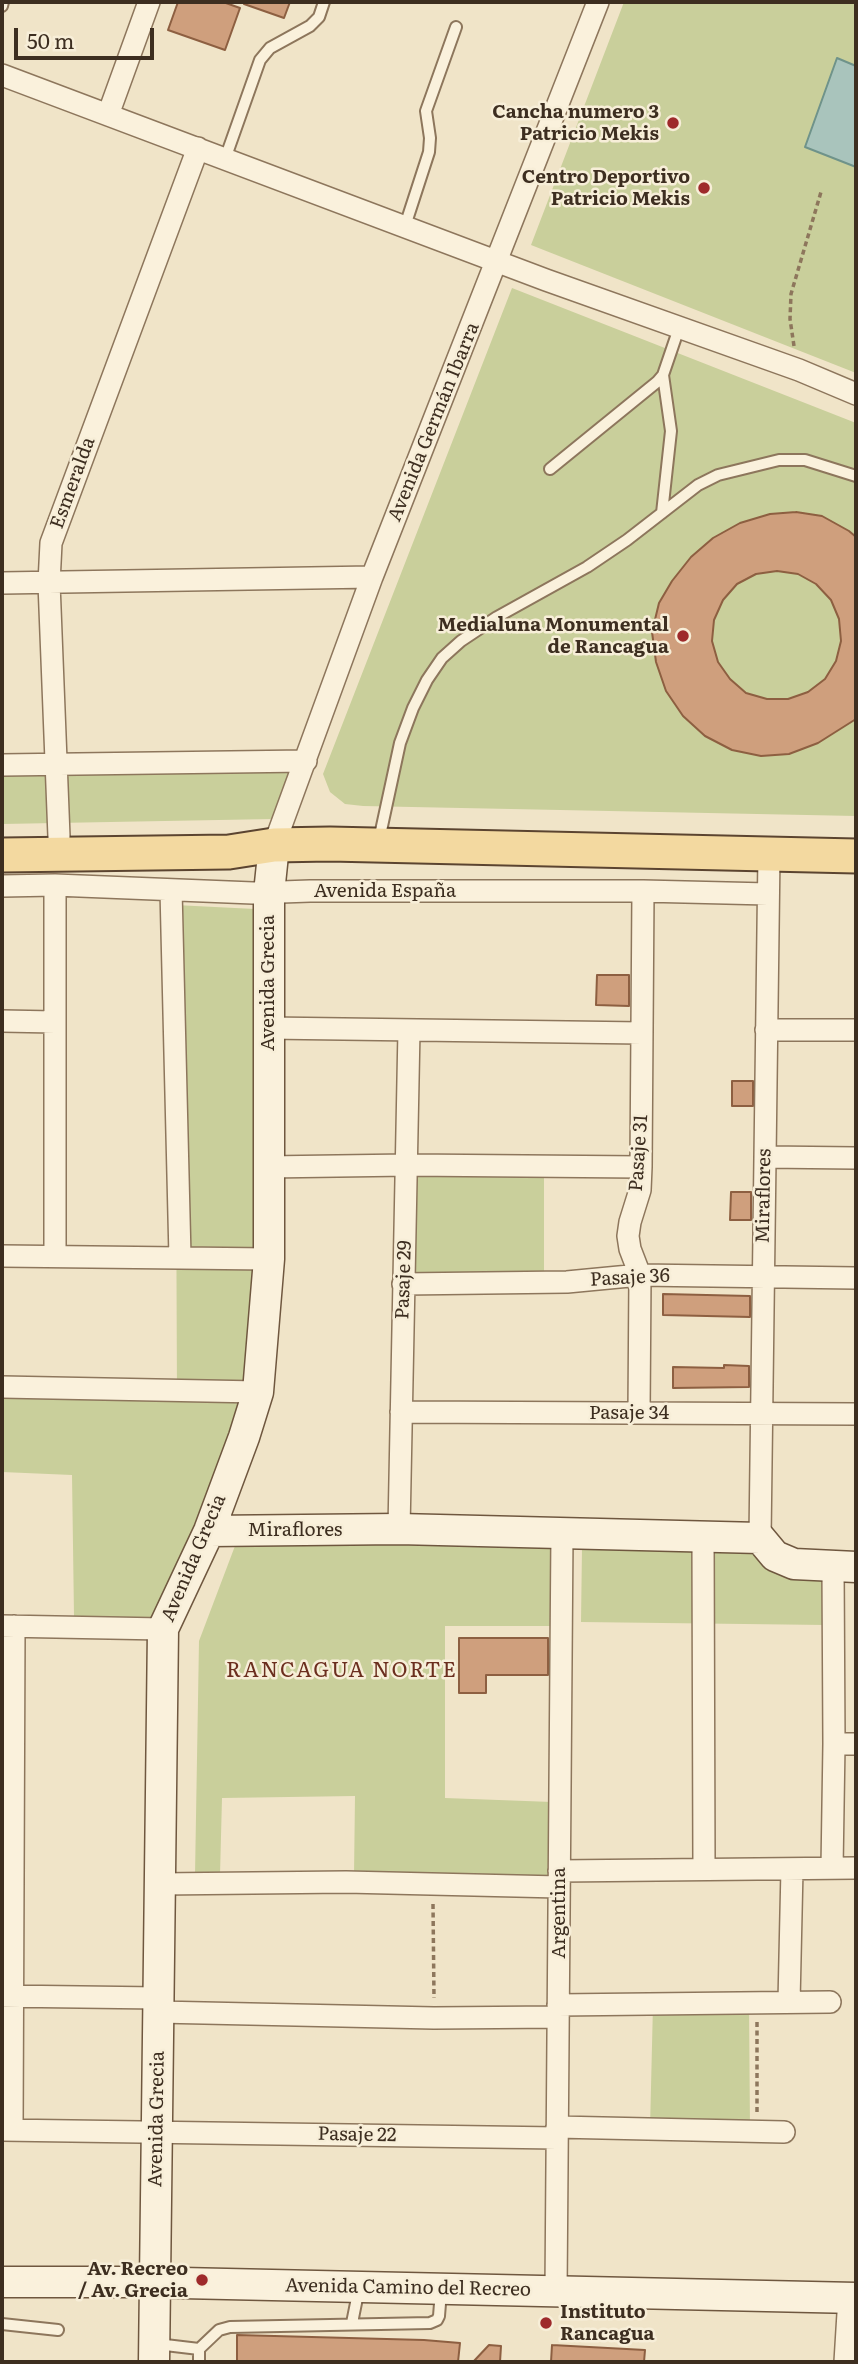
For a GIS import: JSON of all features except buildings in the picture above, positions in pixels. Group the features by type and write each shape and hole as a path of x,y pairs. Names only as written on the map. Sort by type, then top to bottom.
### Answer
{"main road":[{"path":"2,836 234,837 263,840 274,845"},
{"path":"2,855 229,852 274,845 378,845 856,856"}],"street":[{"path":"108,115 149,2"},
{"name":"Avenida Germán Ibarra","path":"274,845 372,577 598,2"},
{"path":"2,75 546,280 799,370 856,394"},
{"name":"Esmeralda","path":"59,836 49,583 50,554 55,528 198,148"},
{"path":"2,583 372,577"},
{"path":"2,765 306,761"},
{"name":"Avenida Grecia","path":"154,2353 163,1629 209,1531 258,1392 268,1259 269,893 274,845"},
{"name":"Miraflores","path":"209,1531 399,1529 760,1538 769,854"},
{"path":"55,885 55,1255"},
{"name":"Avenida España","path":"2,886 55,885 269,893 643,891 768,894"},
{"path":"171,890 180,1257"},
{"name":"Pasaje 31","path":"639,1413 640,1275 628,1236 640,1190 642,1167 643,891"},
{"path":"2,1021 55,1021"},
{"path":"268,1028 642,1033"},
{"name":"Pasaje 29","path":"399,1529 409,1030"},
{"path":"766,1030 856,1030"},
{"path":"765,1157 856,1158"},
{"path":"267,1167 642,1167"},
{"path":"2,1256 268,1259"},
{"name":"Pasaje 36","path":"403,1283 567,1282 640,1275 856,1278"},
{"path":"2,1387 258,1392"},
{"name":"Pasaje 34","path":"401,1412 856,1414"},
{"name":"Argentina","path":"556,2291 562,1534"},
{"path":"703,1536 704,1869"},
{"path":"760,1538 769,1551 784,1561 804,1566 844,1567 834,1744 832,1868"},
{"path":"7,2130 8,1626 163,1629"},
{"path":"834,1744 856,1744"},
{"path":"160,1884 346,1882 433,1885 704,1869 856,1868"},
{"path":"789,2002 792,1869"},
{"path":"7,1996 435,2018 830,2002"},
{"name":"Pasaje 22","path":"7,2130 784,2132"},
{"name":"Avenida Camino del Recreo","path":"2,2282 359,2286 853,2297"},
{"path":"845,2362 853,2297"}],"lane":[{"path":"225,159 260,60 270,48 310,26 319,17 324,2"},
{"path":"405,226 429,152 426,111 456,27"},
{"path":"662,513 671,431 663,375 679,328"},
{"path":"550,469 663,375"},
{"path":"378,845 400,743 413,708 442,658 461,641 497,617 587,567 698,485 719,475 779,460 805,460 856,476"},
{"path":"352,2323 359,2286"},
{"path":"154,2353 200,2349 219,2330 230,2327 430,2323 439,2316 441,2288"},
{"path":"2,2324 58,2330"},
{"path":"199,2362 200,2349"}],"path":[{"path":"799,370 790,319 791,294 821,192"},
{"path":"433,1885 435,2018"},
{"path":"757,2003 757,2132"}],"green space":[{"name":"Centro Deportivo Patricio Mekis","path":"624,2 856,2 856,373 531,245"},
{"path":"512,288 856,423 856,816 363,806 345,804 330,792 323,774"},
{"path":"301,756 273,819 2,824 2,758"},
{"path":"175,905 255,909 261,1271 252,1387 160,1622 74,1616 72,1475 2,1472 2,1396 177,1398"},
{"path":"412,1171 544,1173 544,1282 410,1281"},
{"path":"238,1538 554,1541 554,1626 445,1626 445,1798 552,1802 552,1879 354,1875 355,1796 222,1798 220,1875 195,1875 199,1641"},
{"path":"582,1548 752,1550 778,1574 826,1574 826,1625 581,1622"},
{"path":"749,2003 750,2131 650,2129 653,2004"}],"water":[{"path":"837,58 856,66 856,167 805,147"}],"place":[{"name":"Cancha numero 3 Patricio Mekis","path":"673,123"},
{"name":"Centro Deportivo Patricio Mekis","path":"704,188"},
{"name":"Medialuna Monumental de Rancagua","path":"683,636"},
{"name":"Av. Recreo / Av. Grecia","path":"202,2280"},
{"name":"Instituto Rancagua","path":"546,2323"}],"district":[{"name":"RANCAGUA NORTE","path":"342,1671"}]}
